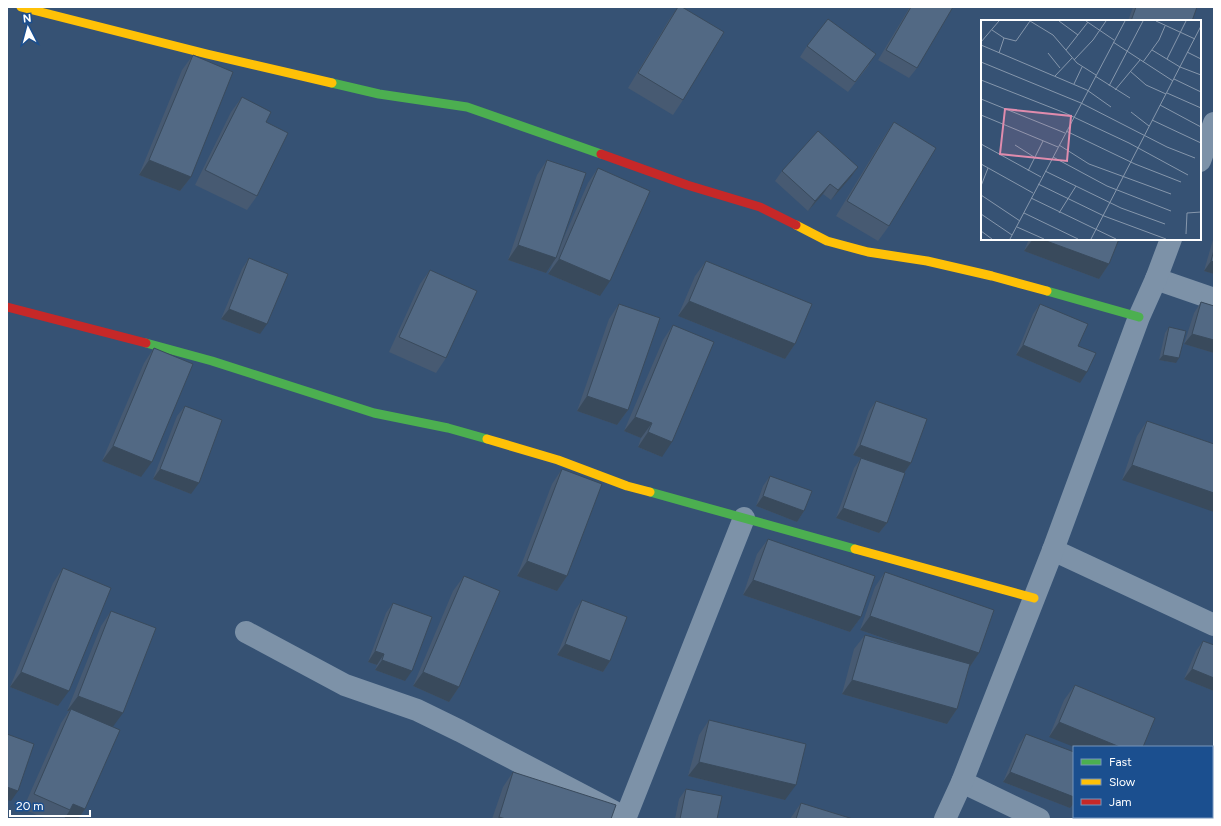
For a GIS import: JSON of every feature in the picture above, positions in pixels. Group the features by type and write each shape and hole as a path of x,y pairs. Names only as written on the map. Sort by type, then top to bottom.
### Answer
{"street":[{"path":"21,7 378,94 467,107 687,185 760,207 827,241 868,252 927,261 992,276 1139,317"},
{"path":"1201,158 1214,123"},
{"path":"945,819 962,782 1053,550 1139,317 1156,279 1171,240"},
{"path":"1156,279 1214,299"},
{"path":"7,307 212,361 374,413 448,428 558,460 627,486 1034,598"},
{"path":"246,632 345,685 417,710 453,727 625,818 744,518"},
{"path":"1053,550 1214,625"},
{"path":"962,782 1039,819"}],"building":[{"path":"678,7 682,7 724,32 683,100 638,73"},
{"path":"911,7 953,7 917,68 886,50"},
{"path":"1136,7 1197,7 1192,20 1131,20"},
{"path":"828,19 876,54 855,82 807,46"},
{"path":"193,55 233,72 191,177 149,160"},
{"path":"242,97 271,112 266,122 288,133 257,196 205,170"},
{"path":"894,122 936,148 889,226 847,201"},
{"path":"818,131 858,167 838,190 830,184 815,201 782,171"},
{"path":"547,160 586,173 556,258 518,245"},
{"path":"598,168 650,191 610,281 559,259"},
{"path":"1044,240 1119,240 1109,264"},
{"path":"1214,250 1214,262 1211,261"},
{"path":"249,258 288,274 267,324 229,309"},
{"path":"706,261 812,304 795,344 689,301"},
{"path":"430,270 477,291 446,358 399,337"},
{"path":"1201,302 1214,306 1214,340 1192,334"},
{"path":"619,304 660,318 628,410 587,396"},
{"path":"1040,304 1088,324 1078,346 1096,353 1087,372 1023,345"},
{"path":"673,325 714,342 672,442 648,432 652,423 635,417"},
{"path":"1169,327 1186,331 1179,358 1163,355"},
{"path":"154,348 193,364 152,462 113,446"},
{"path":"876,401 927,419 911,463 860,445"},
{"path":"185,406 222,420 199,483 160,469"},
{"path":"1147,421 1214,444 1214,493 1132,465"},
{"path":"861,458 905,473 887,523 843,508"},
{"path":"562,469 602,484 567,576 527,561"},
{"path":"770,476 812,491 804,511 763,496"},
{"path":"768,539 875,576 861,617 753,580"},
{"path":"63,568 111,588 69,691 21,672"},
{"path":"885,572 994,610 979,653 870,616"},
{"path":"464,576 500,591 459,687 423,672"},
{"path":"582,600 627,617 610,661 565,644"},
{"path":"393,603 432,617 412,671 382,660 384,654 375,651"},
{"path":"111,611 156,628 123,713 78,696"},
{"path":"865,635 970,664 957,709 852,680"},
{"path":"1203,641 1214,645 1214,678 1192,669"},
{"path":"1075,685 1155,718 1143,746 1118,746 1059,722"},
{"path":"71,709 120,730 85,809 73,804 70,810 34,794"},
{"path":"709,720 806,744 796,785 699,762"},
{"path":"7,734 34,744 18,791 7,787"},
{"path":"1026,734 1073,752 1073,797 1010,772"},
{"path":"1213,764 1214,819 1188,819 1213,818"},
{"path":"513,772 616,805 611,819 506,819 499,817"},
{"path":"686,789 722,796 717,819 680,819"},
{"path":"801,803 853,819 796,819"},
{"path":"1102,818 1124,818 1123,819"},
{"path":"1136,818 1182,818 1182,819"}],"traffic: fast":[{"path":"332,83 379,94 467,107 601,154"},
{"path":"1047,291 1139,317"},
{"path":"146,343 212,361 374,413 448,428 487,439"},
{"path":"650,492 855,549"}],"traffic: slow":[{"path":"21,7 207,54 332,83"},
{"path":"796,225 827,241 868,252 927,261 992,276 1047,291"},
{"path":"487,439 558,460 627,486 650,492"},
{"path":"855,549 1034,598"}],"traffic: jam":[{"path":"601,154 687,185 760,207 796,225"},
{"path":"7,307 146,343"}]}
